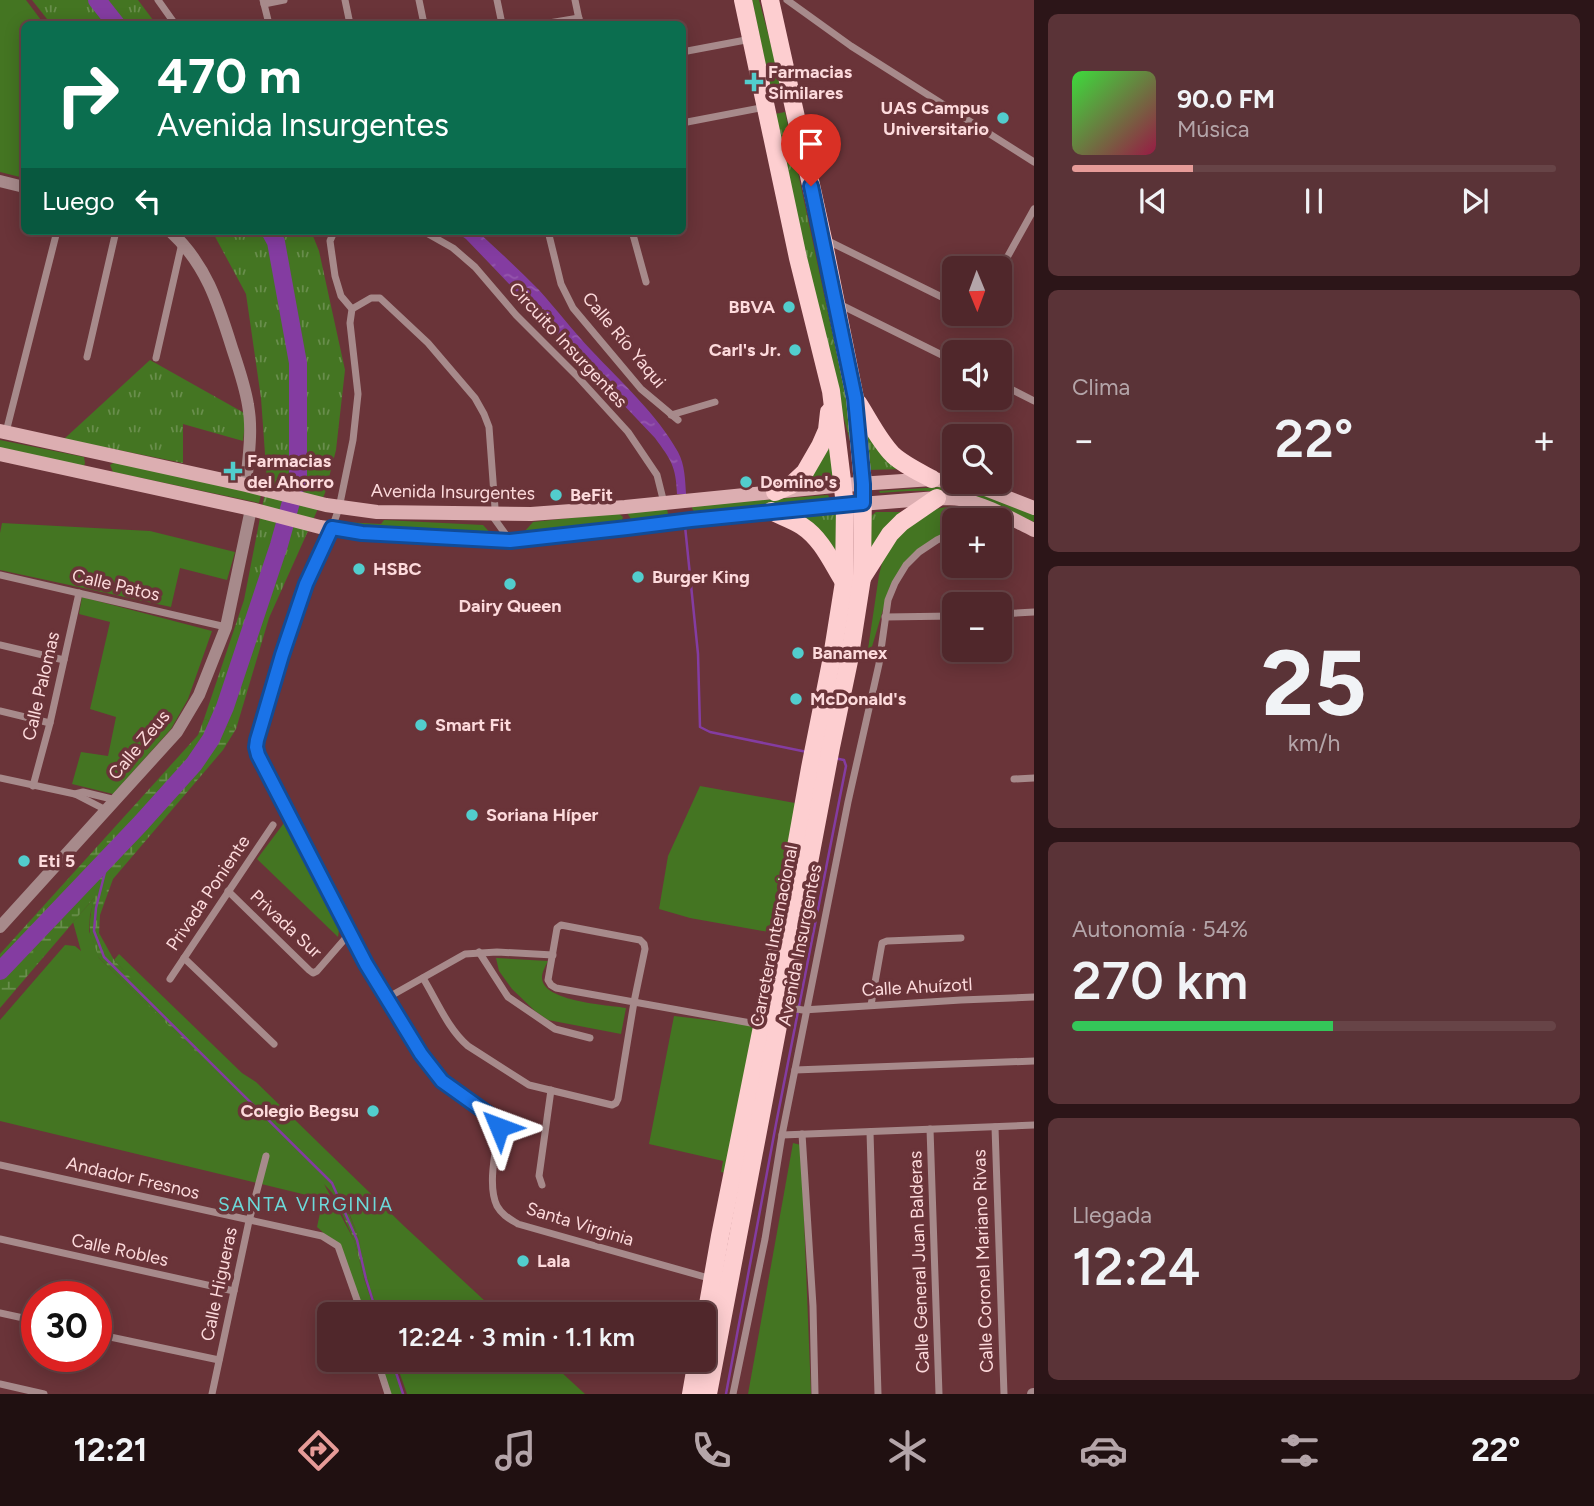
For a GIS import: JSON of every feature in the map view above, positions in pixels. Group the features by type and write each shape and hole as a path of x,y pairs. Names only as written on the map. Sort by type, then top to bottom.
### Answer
{"main road":[{"path":"743,0 798,258 831,391 827,430 813,459 805,472 791,485 775,492"},
{"path":"770,0 855,398 893,455 905,465 932,479"},
{"name":"Carretera Internacional","path":"708,1302 779,942 841,659 862,578 854,504 844,485 831,391"},
{"name":"Carretera Internacional","path":"841,659 844,582 854,504 863,484 855,398"},
{"name":"Avenida Insurgentes","path":"3,431 332,506 377,512 531,514 932,479 975,485 1034,508"},
{"path":"91,474 96,452"},
{"path":"0,454 326,528 362,533 510,541 771,511 937,498 973,503 1034,530"},
{"path":"862,578 890,534 902,522 937,498"},
{"path":"625,507 627,528"},
{"path":"771,511 813,535 828,553 844,582"},
{"name":"Carretera Internacional","path":"708,1394 786,1008 819,766"},
{"path":"691,1394 695,1372"}],"street":[{"path":"158,0 173,21"},
{"path":"268,21 264,2 284,0"},
{"path":"345,0 349,21"},
{"path":"419,0 423,21"},
{"path":"497,0 501,21"},
{"path":"575,0 579,21"},
{"path":"787,0 851,46 1034,162"},
{"path":"686,51 752,38"},
{"path":"686,121 766,107"},
{"path":"0,183 21,186"},
{"path":"1008,256 1034,209"},
{"path":"3,431 56,235"},
{"path":"87,357 115,235"},
{"path":"174,235 197,262 219,305 249,406 252,487"},
{"path":"326,528 353,440 358,394 350,323 352,309 341,296 335,276 330,241 333,235"},
{"name":"Circuito Insurgentes","path":"430,235 453,248 475,267 516,315 628,432 657,475 666,502"},
{"name":"Calle Río Yaqui","path":"549,235 561,284 573,309 641,389 674,417 715,402"},
{"path":"633,235 646,282"},
{"path":"823,239 942,297"},
{"path":"156,358 183,243"},
{"path":"352,309 372,298 380,298 428,343 475,398 489,427 495,508 491,514 510,541"},
{"path":"835,302 942,355"},
{"path":"1012,390 1034,401"},
{"name":"Calle Zeus","path":"0,927 177,732 192,709 226,627 251,509"},
{"path":"1012,522 1017,522"},
{"name":"Santa Virginia","path":"326,528 278,668 259,732 256,747 258,755 366,964 421,1054 442,1081 498,1121 492,1185 497,1205 505,1216 518,1224 712,1279"},
{"name":"Avenida Insurgentes","path":"733,1394 765,1238 805,1010 879,664 888,600 906,565 919,552 942,538"},
{"name":"Calle Patos","path":"0,575 226,627"},
{"name":"Calle Palomas","path":"33,786 79,593"},
{"path":"1012,613 1034,612"},
{"path":"885,617 942,616"},
{"path":"0,645 64,660"},
{"path":"0,711 50,723"},
{"path":"0,778 75,794 106,810"},
{"path":"1014,779 1034,778"},
{"path":"75,794 83,792 116,800"},
{"name":"Privada Poniente","path":"170,979 273,825"},
{"name":"Privada Sur","path":"229,891 309,971 317,971 350,933"},
{"path":"423,978 460,1039 517,1079 529,1085 612,1105 616,1103 634,1002 645,949 644,944 640,940 561,925 557,928 548,979 556,988 634,1002 762,1025"},
{"path":"871,1005 883,943 961,939"},
{"path":"387,998 465,954 479,952 552,955"},
{"path":"479,952 508,997 555,1029 590,1038"},
{"path":"184,957 274,1044"},
{"name":"Calle Ahuízotl","path":"786,1008 805,1010 1034,997"},
{"path":"795,1070 1034,1061"},
{"path":"542,1185 539,1176 551,1090"},
{"path":"782,1135 1034,1125"},
{"name":"Calle Coronel Mariano Rivas","path":"995,1127 1004,1394"},
{"name":"Calle General Juan Balderas","path":"930,1129 939,1394"},
{"path":"870,1132 878,1394"},
{"path":"802,1134 813,1306 815,1394"},
{"name":"Calle Higueras","path":"212,1394 249,1221 266,1156"},
{"name":"Andador Fresnos","path":"0,1165 322,1236 338,1246 358,1302"},
{"name":"Calle Robles","path":"0,1239 234,1291"},
{"path":"0,1313 21,1318"},
{"path":"112,1337 219,1360"},
{"path":"381,1372 388,1394"},
{"path":"0,1384 44,1394"}],"green space":[{"path":"0,0 26,0 42,21 21,21 21,177 0,172"},
{"path":"32,0 138,0 154,21 49,21"},
{"path":"752,0 759,0 784,92 772,95"},
{"path":"785,112 847,402 853,463 850,441 817,318 770,115"},
{"path":"214,235 313,235 319,251 345,370 336,450 325,493 269,618 236,729 204,719 244,600 267,482 261,398 246,294"},
{"path":"150,360 246,414 243,441 183,424 183,463 64,439"},
{"path":"865,425 903,469 867,470"},
{"path":"828,436 835,482 804,485"},
{"path":"0,440 84,457 85,463 83,469 0,449"},
{"path":"115,462 261,495 259,503 113,472 110,465"},
{"path":"942,487 942,492 879,491"},
{"path":"956,494 979,494 1034,513 1034,522 1012,513 1012,508 1000,508"},
{"path":"828,495 830,499 694,512 692,508 693,505"},
{"path":"953,506 962,508 942,508 942,536 933,540 890,586 871,650 868,649 884,555 897,533 935,509"},
{"path":"667,509 666,517 631,519 627,513"},
{"path":"876,512 904,512 870,550 871,516"},
{"path":"618,513 623,517 618,523 525,531 533,522"},
{"path":"835,513 838,549 834,551 802,516"},
{"path":"384,520 483,525 495,538 345,528 344,522 381,524"},
{"path":"2,523 150,531 235,552 227,580 180,568 171,607 0,570"},
{"path":"82,597 212,631 188,699 171,729 113,794 72,784 81,752 108,756 116,717 90,709 110,622 79,614"},
{"path":"204,719 236,729 223,750 113,879 100,915 99,933 114,960 336,1182 359,1239 369,1277 364,1278 354,1240 329,1184 99,958 92,944 90,929 94,898 0,1008 0,954 198,735"},
{"path":"700,786 795,803 774,933 690,918 659,909 668,856"},
{"path":"287,819 340,923 338,937 257,859"},
{"path":"95,897 89,931 99,958 240,1095 114,960 119,954 486,1302 375,1302 366,1278 359,1239 348,1210 324,1184 354,1240 372,1302 357,1302 338,1246 317,1227 323,1199 0,1121 0,1020 65,945 75,946 81,951 73,922"},
{"path":"496,958 548,961 542,977 552,992 577,1001 626,1008 621,1034 548,1020 512,989 499,971"},
{"path":"674,1016 758,1026 732,1174 721,1172 723,1161 649,1144"},
{"path":"793,1143 801,1145 811,1394 748,1394"},
{"path":"381,1372 396,1372 403,1394 388,1394"},
{"path":"399,1372 561,1372 585,1394 407,1394"}],"water":[{"path":"460,235 482,235 493,245 539,290 649,412 680,457 686,494 677,494 672,464 655,438"}],"waterway":[{"path":"97,0 114,21"},
{"path":"0,971 194,764 211,739 225,707 279,545 298,477 298,363 276,242 272,235"},
{"path":"685,526 698,654 700,727 710,732 807,752"},
{"path":"726,1394 846,766 844,760 834,758"},
{"path":"109,856 96,908 94,931 104,957 332,1183 357,1240 373,1302"},
{"path":"396,1372 403,1394"}],"place":[{"name":"Farmacias Similares","path":"754,82"},
{"name":"UAS Campus Universitario","path":"1003,118"},
{"name":"BBVA","path":"789,307"},
{"name":"Carl's Jr.","path":"795,350"},
{"name":"Farmacias del Ahorro","path":"233,471"},
{"name":"Domino's","path":"746,482"},
{"name":"BeFit","path":"556,495"},
{"name":"HSBC","path":"359,569"},
{"name":"Burger King","path":"638,577"},
{"name":"Dairy Queen","path":"510,584"},
{"name":"Banamex","path":"798,653"},
{"name":"McDonald's","path":"796,699"},
{"name":"Smart Fit","path":"421,725"},
{"name":"Soriana Híper","path":"472,815"},
{"name":"Eti 5","path":"24,861"},
{"name":"Colegio Begsu","path":"373,1111"},
{"name":"Lala","path":"523,1261"}],"district":[{"name":"SANTA VIRGINIA","path":"306,1204"}],"route":[{"path":"499,1127 498,1121 442,1081 421,1054 366,964 258,755 257,740 282,655 306,584 332,528 362,533 510,541 863,503 855,398 811,186"}]}
